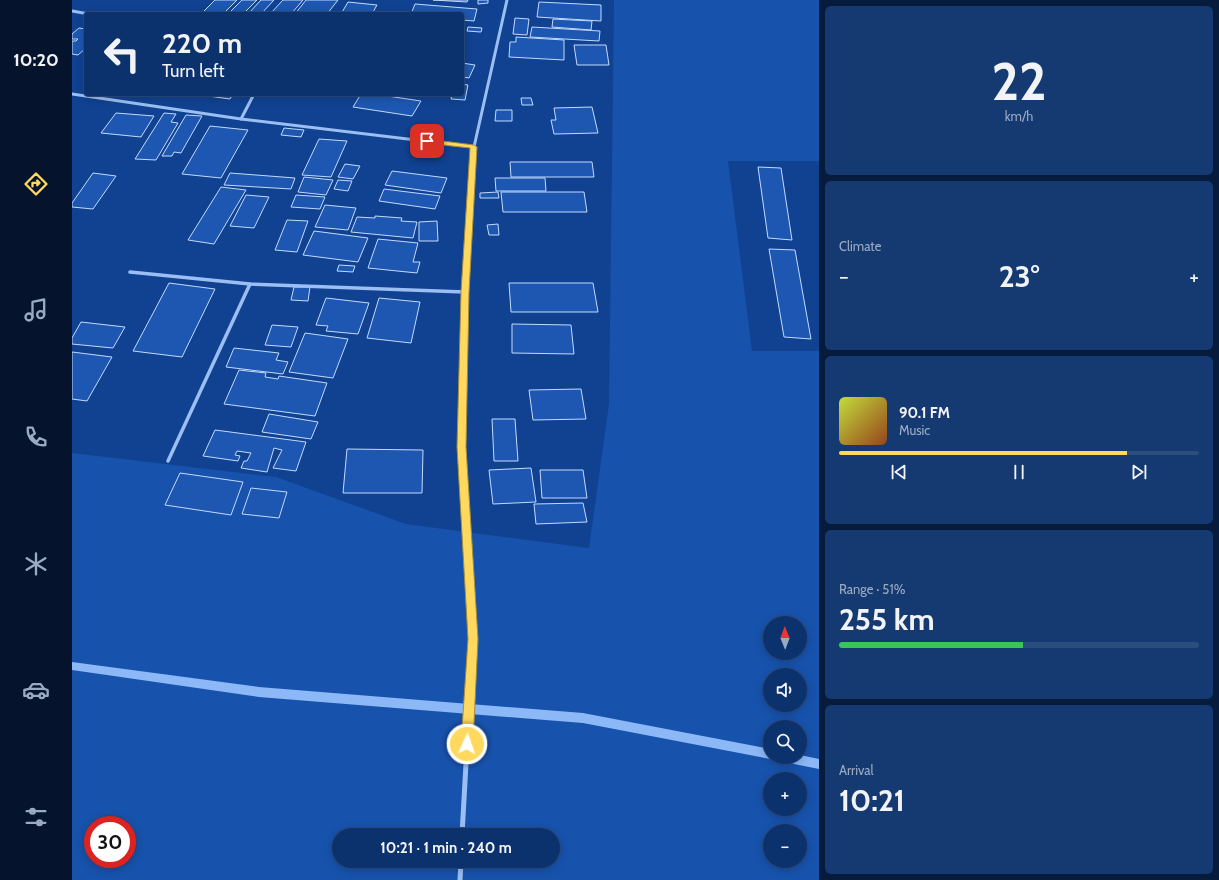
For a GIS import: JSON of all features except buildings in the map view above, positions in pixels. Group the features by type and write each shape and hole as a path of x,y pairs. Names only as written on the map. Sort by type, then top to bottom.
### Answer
{"street":[{"path":"462,828 473,639 462,447 465,292 474,147 507,0"},
{"path":"72,11 84,13"},
{"path":"72,94 84,96"},
{"path":"86,96 241,119 474,147"},
{"path":"241,119 253,96"},
{"path":"130,272 250,284 465,292"},
{"path":"168,461 250,284"},
{"path":"460,880 461,868"}],"shaded area":[{"path":"614,0 819,0 819,161 728,161 752,351 819,351 819,880 72,880 72,453 276,477 406,524 589,548 609,404"}],"waterway":[{"path":"72,666 259,692 583,718 763,753"},
{"path":"807,762 819,764"}],"route":[{"path":"427,141 474,147 465,292 462,447 473,639 467,744"}]}
